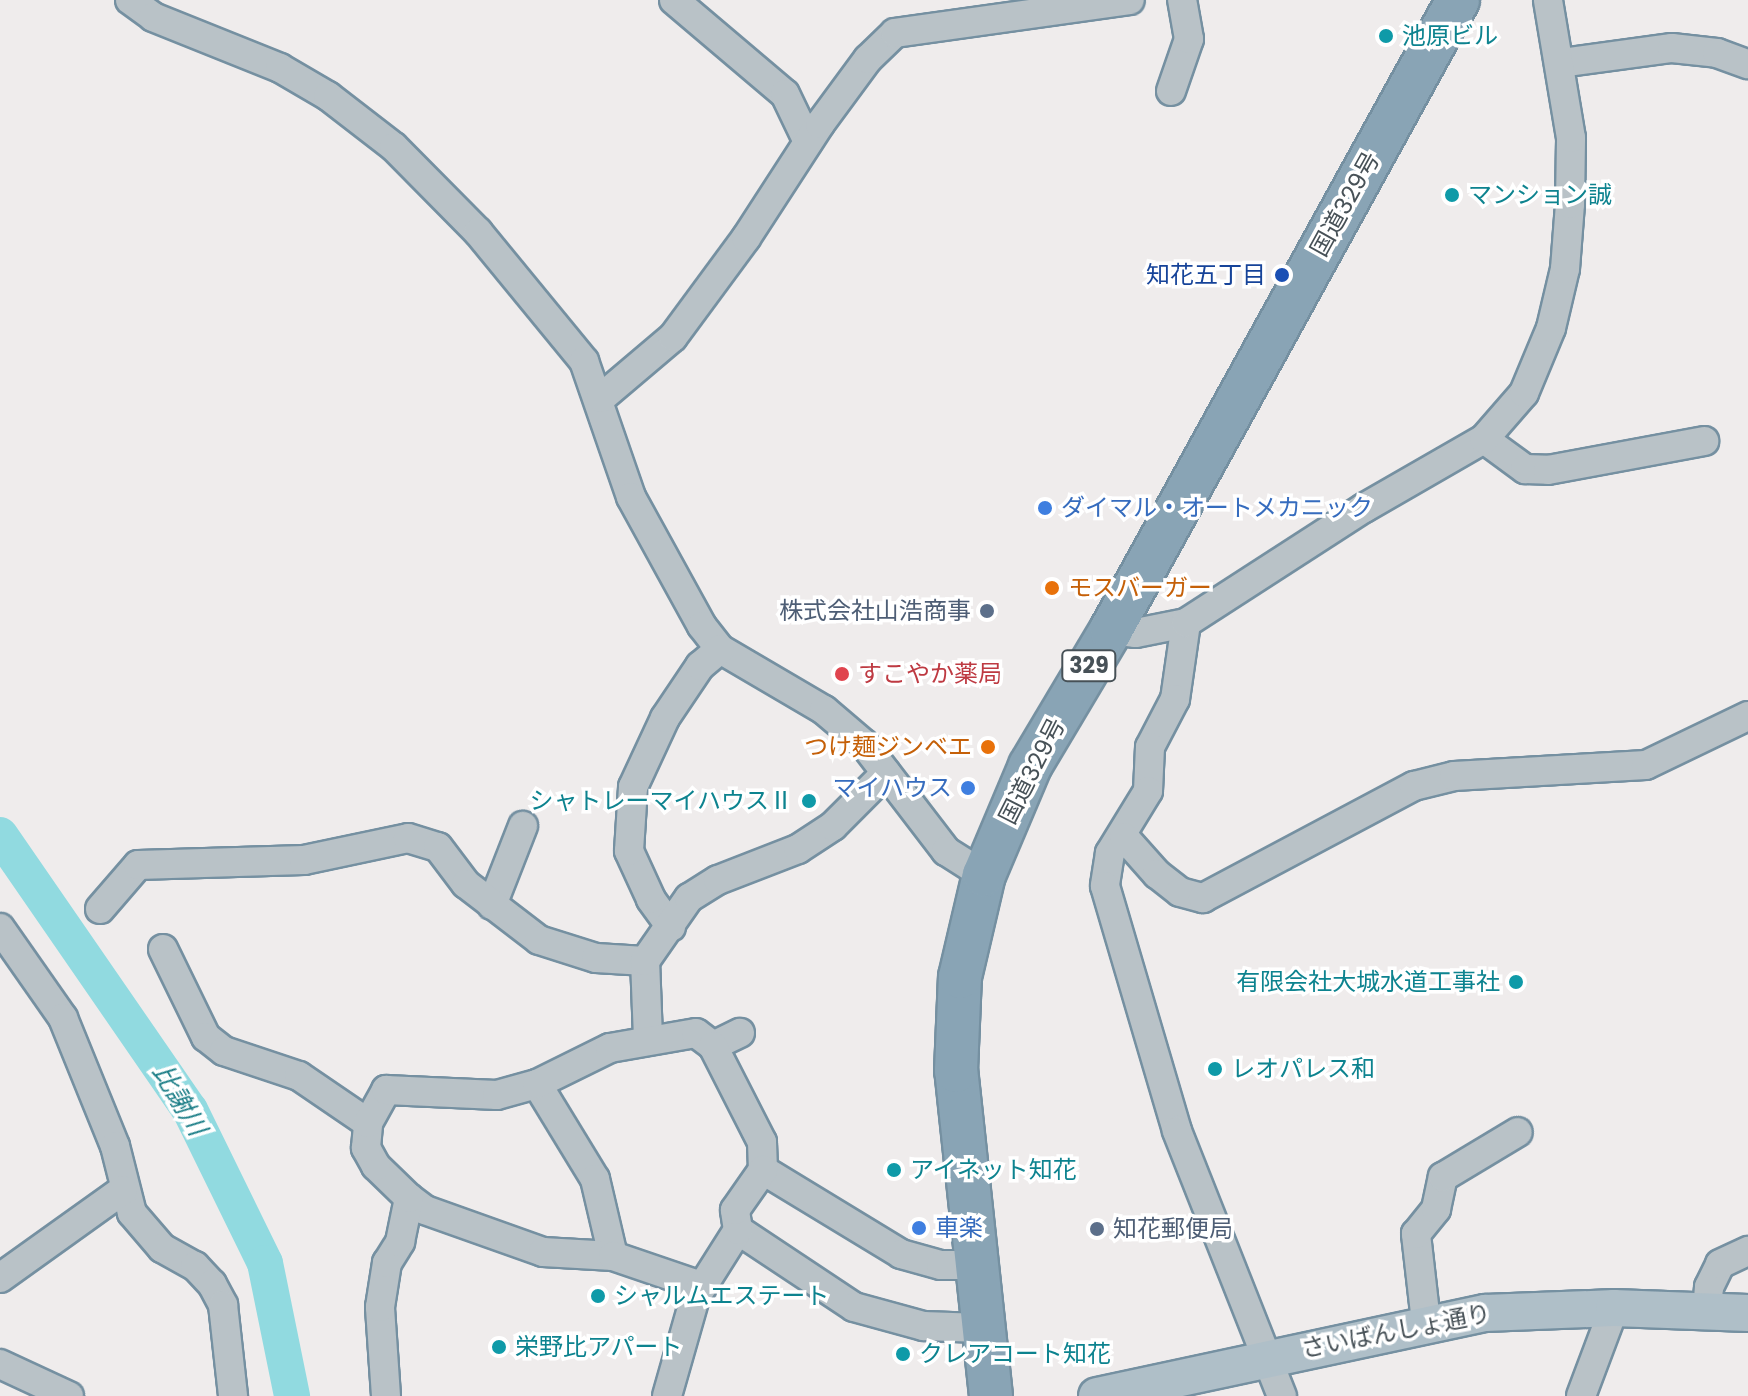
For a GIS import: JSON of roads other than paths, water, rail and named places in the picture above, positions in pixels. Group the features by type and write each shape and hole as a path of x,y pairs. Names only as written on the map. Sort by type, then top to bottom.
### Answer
{"highway":[{"name":"国道329号","path":"991,1396 974,1265 956,1024 969,926 984,875 1030,766 1111,630 1458,0"}],"main road":[{"name":"さいばんしょ通り","path":"1097,1396 1426,1322 1485,1313 1614,1308 1748,1313"}],"street":[{"path":"130,0 153,17 280,68 363,121 478,232 552,318 584,361 601,398 631,497 650,538 720,649 824,710 864,744 946,851 984,875"},
{"path":"674,0 785,94 808,142"},
{"path":"601,398 673,337 746,238 808,142 868,59 895,33 1130,0"},
{"path":"1171,91 1189,39 1182,0"},
{"path":"1111,630 1136,633 1186,623 1364,508 1484,439 1524,393 1540,361 1565,269 1571,138 1561,63 1548,0"},
{"path":"1561,63 1672,48 1717,53 1748,64"},
{"path":"1484,439 1525,469 1548,470 1704,441"},
{"path":"1186,623 1175,699 1150,747 1148,791 1105,868 1113,918 1177,1131 1270,1356 1282,1396"},
{"path":"671,927 629,851 633,787 665,718 700,666 720,649"},
{"path":"1124,837 1157,874 1180,892 1203,898 1414,786 1454,776 1646,765 1748,716"},
{"path":"648,1038 645,961 689,898 718,880 798,849 833,826 886,773"},
{"path":"492,905 523,826"},
{"path":"100,909 138,865 304,860 408,838 438,847 466,884 539,940 563,949 645,961"},
{"path":"0,928 63,1018 115,1146 123,1190 143,1229 212,1284 223,1305 233,1396"},
{"path":"163,949 206,1037 224,1051 299,1076 368,1123"},
{"path":"667,1396 701,1286 738,1230 735,1210 763,1170 762,1142 713,1046 696,1033 648,1038 581,1058 537,1084 466,1098 386,1090 368,1123 366,1148 376,1166 425,1210 543,1252 613,1256 701,1286"},
{"path":"713,1046 740,1033"},
{"path":"537,1084 595,1179 613,1256"},
{"path":"1426,1322 1416,1234 1436,1209 1443,1177 1518,1132"},
{"path":"763,1170 901,1254 941,1265 974,1265"},
{"path":"0,1278 123,1190"},
{"path":"386,1396 380,1307 387,1263 404,1230 409,1198"},
{"path":"738,1230 854,1307 923,1326 982,1328"},
{"path":"1707,1310 1709,1287 1720,1264 1748,1251"},
{"path":"1581,1396 1614,1308"},
{"path":"0,1364 69,1396"}],"waterway":[{"name":"比謝川","path":"0,835 190,1110 265,1263 292,1396"}],"place":[{"name":"池原ビル","path":"1386,36"},
{"name":"マンション誠","path":"1452,195"},
{"name":"知花五丁目","path":"1282,275"},
{"name":"ダイマル・オートメカニック","path":"1045,508"},
{"name":"モスバーガー","path":"1052,588"},
{"name":"株式会社山浩商事","path":"987,611"},
{"name":"すこやか薬局","path":"842,674"},
{"name":"つけ麺ジンベエ","path":"988,747"},
{"name":"マイハウス","path":"968,788"},
{"name":"シャトレーマイハウスⅡ","path":"809,801"},
{"name":"有限会社大城水道工事社","path":"1516,982"},
{"name":"レオパレス和","path":"1215,1069"},
{"name":"アイネット知花","path":"894,1170"},
{"name":"車楽","path":"919,1228"},
{"name":"知花郵便局","path":"1097,1229"},
{"name":"シャルムエステート","path":"598,1296"},
{"name":"栄野比アパート","path":"499,1347"},
{"name":"クレアコート知花","path":"903,1354"}]}
